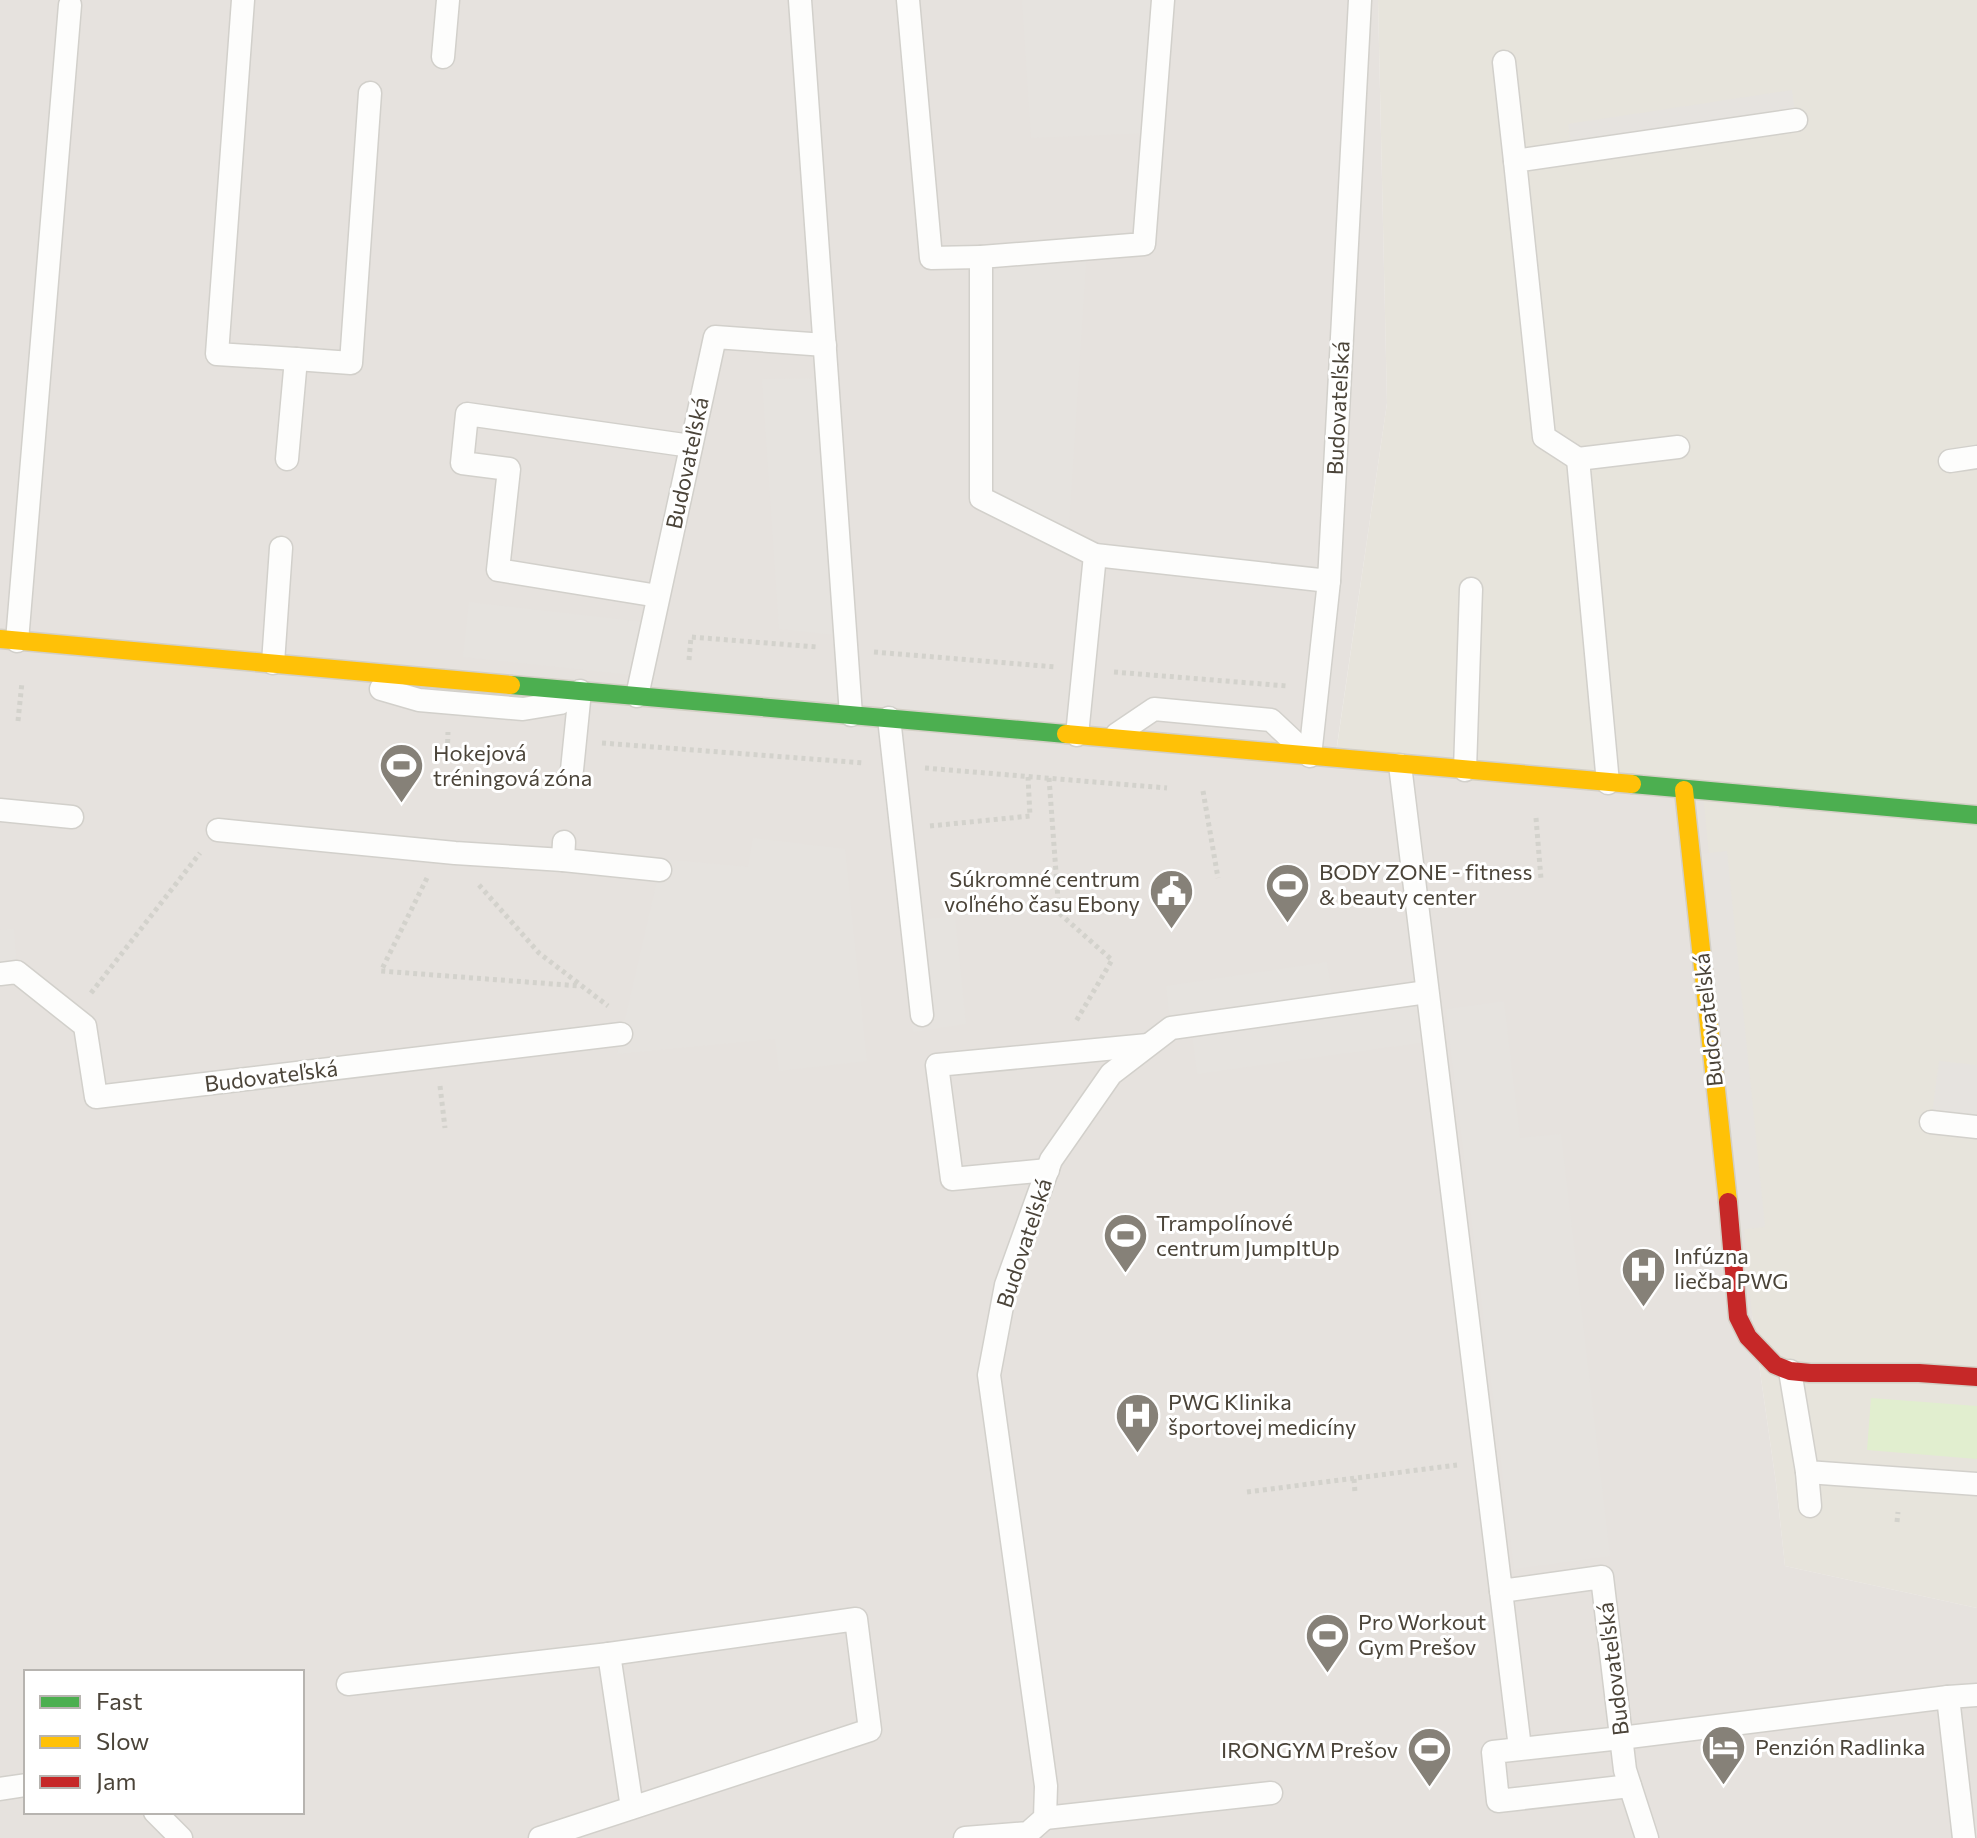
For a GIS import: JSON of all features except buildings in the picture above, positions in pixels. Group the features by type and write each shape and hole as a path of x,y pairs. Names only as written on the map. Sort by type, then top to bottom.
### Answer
{"street":[{"path":"9,640 311,667"},
{"path":"627,695 1977,815"},
{"name":"Budovateľská","path":"1684,790 1738,1317 1748,1337 1775,1365 1790,1371"},
{"path":"1790,1371 1977,1377"}],"lane":[{"path":"243,0 217,354 351,363 370,93"},
{"path":"443,57 448,0"},
{"path":"800,0 851,715"},
{"path":"908,0 931,258 1144,244 1163,0"},
{"name":"Budovateľská","path":"1310,756 1329,581 1360,0"},
{"path":"9,640 70,5"},
{"path":"1504,62 1544,437 1578,459 1678,447"},
{"path":"1515,161 1796,120"},
{"path":"981,257 981,498 1095,555 1329,581"},
{"name":"Budovateľská","path":"627,695 658,596 715,337 825,345"},
{"path":"287,459 296,359"},
{"path":"658,596 498,570 509,469 462,463 467,414 691,446"},
{"path":"1950,461 1977,457"},
{"path":"1578,459 1608,783"},
{"path":"273,663 281,548"},
{"path":"1077,735 1095,555"},
{"path":"1465,770 1471,589"},
{"path":"311,667 419,700 523,709 579,696 627,695"},
{"path":"572,770 579,696"},
{"path":"1111,738 1154,709 1271,720 1310,756"},
{"path":"889,718 922,1015"},
{"path":"1400,765 1520,1748"},
{"path":"0,810 72,817"},
{"path":"218,830 448,852 564,851 660,870"},
{"name":"Budovateľská","path":"0,974 17,972 85,1026 96,1097 621,1034"},
{"name":"Budovateľská","path":"1045,1818 1046,1786 989,1375 1006,1285 1051,1160 1111,1074 1171,1028 1427,992"},
{"path":"1048,1170 952,1179 937,1065 1149,1044"},
{"path":"1931,1122 1977,1127"},
{"path":"1790,1371 1810,1506"},
{"path":"1807,1472 1977,1484"},
{"name":"Budovateľská","path":"1501,1591 1602,1577 1625,1770 1647,1838"},
{"path":"348,1684 609,1654 856,1619 870,1730 540,1838"},
{"path":"609,1654 632,1808"},
{"path":"1630,1786 1498,1801 1493,1752 1977,1695"},
{"path":"1948,1697 1964,1838"},
{"path":"0,1789 24,1785"},
{"path":"965,1838 1028,1833 1045,1818 1271,1793"},
{"path":"157,1814 181,1838"}],"path":[{"path":"684,749 691,637 1317,689"},
{"path":"18,721 22,675"},
{"path":"447,759 448,730"},
{"path":"920,827 1030,816 1028,777"},
{"path":"1049,778 1059,913 1112,960 1057,1054"},
{"path":"1203,791 1218,878"},
{"path":"1536,818 1541,879"},
{"path":"73,1016 218,830"},
{"path":"580,986 381,971 448,852 539,953 615,1012"},
{"path":"436,1057 445,1128"},
{"path":"1247,1492 1485,1462"},
{"path":"1354,1479 1355,1493"},
{"path":"1897,1522 1898,1512"}],"shaded area":[{"path":"0,0 1378,0 1387,403 1335,759 1703,792 1752,1315 1785,1566 1977,1608 1977,1838 0,1838"},
{"path":"1022,0 1163,0 1153,133 1031,138"},
{"path":"1378,0 1977,0 1977,1608 1785,1566 1752,1315 1335,760 1387,403"},
{"path":"1792,90 1796,120 1573,153 1568,124"},
{"path":"1087,248 1068,542 981,498 981,257"},
{"path":"827,378 845,636 779,629 762,379"},
{"path":"469,602 652,623 641,676 463,657"},
{"path":"753,838 845,849 867,1061 779,1071 775,1039 617,1054 662,859 748,867"},
{"path":"1727,851 1765,1227 1738,1230 1699,854"},
{"path":"955,916 966,1024 913,1032 901,922"},
{"path":"14,929 17,972 0,974 0,930"},
{"path":"1327,962 1333,1005 1427,992 1434,1041 1197,1074 1191,1025 1171,1028 1166,986"},
{"path":"1504,1001 1520,1138 1561,1134 1610,1556 1514,1569 1446,1009"},
{"path":"1939,1061 1977,1065 1977,1127 1931,1122"}],"green space":[{"path":"1871,1398 1977,1406 1977,1459 1867,1450"}],"traffic: fast":[{"path":"511,685 1066,734"},
{"path":"1632,784 1977,815"}],"traffic: slow":[{"path":"0,639 511,685"},
{"path":"1066,734 1632,784"},
{"path":"1684,790 1728,1202"}],"traffic: jam":[{"path":"1728,1202 1738,1317 1748,1337 1775,1365 1790,1371 1810,1373 1919,1373 1977,1377"}],"place":[{"name":"Hokejová tréningová zóna","path":"402,805"},
{"name":"BODY ZONE - fitness & beauty center","path":"1288,924"},
{"name":"Súkromné centrum voľného času Ebony","path":"1171,931"},
{"name":"Trampolínové centrum JumpItUp","path":"1125,1275"},
{"name":"Infúzna liečba PWG","path":"1643,1308"},
{"name":"PWG Klinika športovej medicíny","path":"1137,1454"},
{"name":"Pro Workout Gym Prešov","path":"1327,1674"},
{"name":"Penzión Radlinka","path":"1724,1786"},
{"name":"IRONGYM Prešov","path":"1429,1789"}]}
